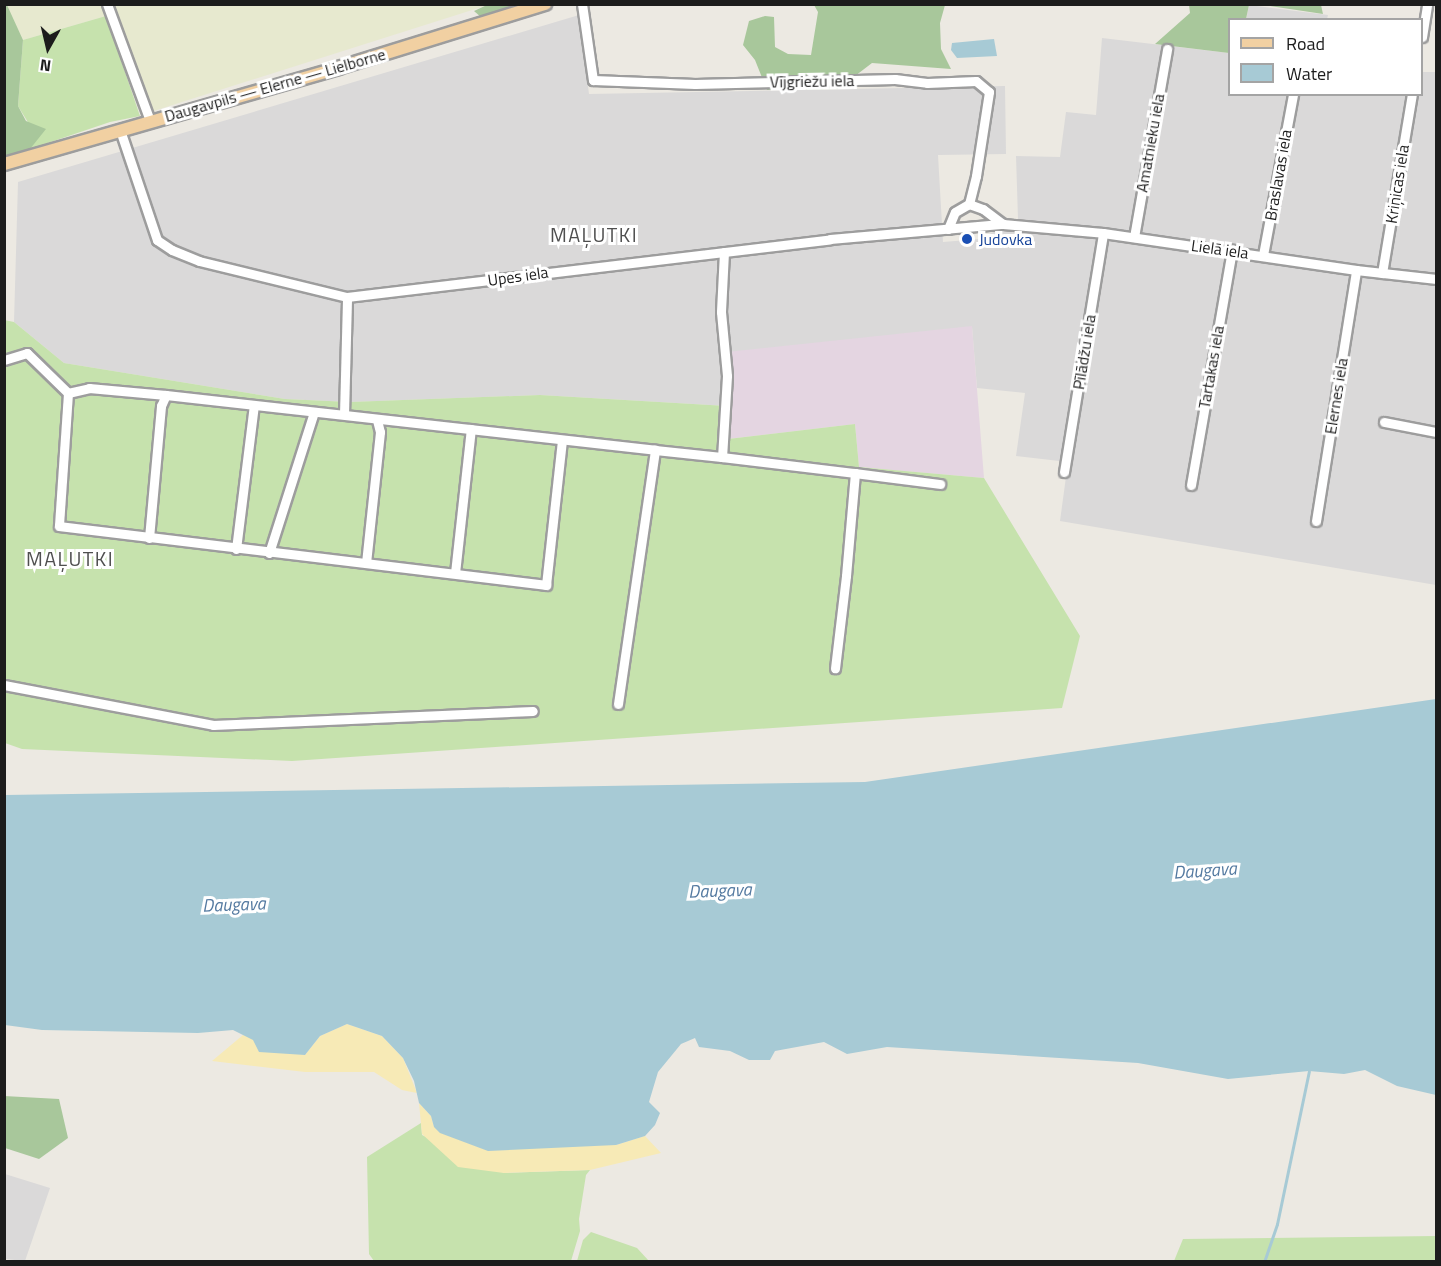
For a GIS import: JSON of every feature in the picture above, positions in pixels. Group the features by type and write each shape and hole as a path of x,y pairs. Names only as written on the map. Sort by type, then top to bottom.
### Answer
{"main road":[{"name":"Daugavpils — Elerne — Lielborne","path":"4,164 338,68 545,4"}],"street":[{"path":"107,4 150,121"},
{"name":"Vījgriežu iela","path":"582,4 594,80 695,84 895,80 927,83 976,81 989,92 976,176 969,204"},
{"path":"1423,30 1427,4"},
{"name":"Amatnieku iela","path":"1134,237 1167,49"},
{"name":"Braslavas iela","path":"1263,255 1293,96"},
{"name":"Kriņicas iela","path":"1382,273 1412,96"},
{"name":"Upes iela","path":"120,130 157,240 199,261 347,297 830,239 1003,224"},
{"path":"948,229 955,212 969,204 983,209 1003,224"},
{"name":"Lielā iela","path":"1003,224 1103,233 1232,250 1356,270 1437,279"},
{"name":"Pīlādžu iela","path":"1064,472 1103,233"},
{"name":"Tartakas iela","path":"1191,485 1232,250"},
{"path":"722,457 727,376 721,312 724,252"},
{"name":"Elernes iela","path":"1316,521 1356,270"},
{"path":"344,414 347,297"},
{"path":"4,360 27,353 68,393 59,526 546,585 562,440"},
{"path":"68,393 88,388 166,395 722,457 940,484"},
{"path":"149,538 161,406 166,395"},
{"path":"236,549 254,405"},
{"path":"269,553 314,412"},
{"path":"366,563 380,432 377,420"},
{"path":"1384,422 1437,432"},
{"path":"455,573 471,429"},
{"path":"618,704 655,450"},
{"path":"835,669 855,473"},
{"path":"4,685 213,725 533,711"}],"shaded area":[{"path":"1249,5 1328,15 1327,18 1246,18"},
{"path":"579,15 589,94 1005,86 1006,154 938,155 943,242 980,239 1018,219 1016,156 1060,157 1066,112 1096,115 1102,38 1228,53 1228,96 1423,96 1423,72 1436,72 1436,585 1060,521 1068,462 1016,456 1025,393 977,388 972,327 727,406 540,395 350,402 285,399 64,363 14,322 18,182"},
{"path":"972,326 984,478 859,467 855,424 727,439 727,352"},
{"path":"5,1174 50,1188 25,1261 5,1259"}],"green space":[{"path":"4,5 7,5 23,40 18,106 26,121 46,129 30,149 5,156"},
{"path":"6,5 488,5 141,115 106,16 23,40"},
{"path":"487,5 524,5 482,18 474,11"},
{"path":"814,5 945,5 940,23 941,49 951,69 872,63 838,89 767,90 755,60 743,45 749,21 765,16 774,17 775,47 788,54 811,55 818,12"},
{"path":"1189,5 1249,5 1246,18 1228,18 1228,53 1155,44 1190,13"},
{"path":"1263,5 1321,5 1323,14"},
{"path":"106,16 140,116 110,122 30,149 37,137 18,106 23,40"},
{"path":"4,320 14,322 64,363 285,399 350,402 540,395 727,406 728,439 855,424 859,467 984,478 1080,636 1062,708 292,761 22,749 5,743"},
{"path":"4,1096 59,1099 68,1138 39,1159 5,1148"},
{"path":"421,1123 422,1135 504,1173 590,1170 586,1175 579,1219 580,1231 571,1261 374,1261 369,1254 367,1157"},
{"path":"591,1232 637,1248 649,1261 577,1261 583,1240"},
{"path":"1436,1236 1436,1261 1174,1261 1183,1239"}],"sand":[{"path":"347,1024 382,1036 403,1058 417,1093 402,1090 374,1072 305,1072 212,1061 243,1035 305,1055 320,1036"},
{"path":"419,1103 431,1116 434,1127 616,1145 645,1136 661,1153 590,1170 504,1173 458,1167 422,1134"}],"water":[{"path":"994,39 997,56 957,58 951,50 952,43"},
{"name":"Daugava","path":"1436,699 1436,1095 1397,1086 1365,1070 1344,1074 1309,1071 1228,1079 1138,1063 887,1047 847,1054 824,1042 775,1051 770,1060 749,1060 730,1051 699,1047 695,1038 681,1044 658,1072 649,1102 660,1113 655,1125 645,1136 616,1145 488,1151 440,1133 434,1127 431,1116 419,1103 414,1081 403,1058 382,1036 347,1024 320,1036 305,1055 259,1052 253,1040 233,1030 198,1033 42,1030 5,1025 5,795 865,782"}],"waterway":[{"path":"1264,1262 1277,1224 1309,1071"}],"place":[{"name":"Judovka","path":"967,239"}],"district":[{"name":"MAĻUTKI","path":"594,234"},
{"name":"MAĻUTKI","path":"70,558"}]}
